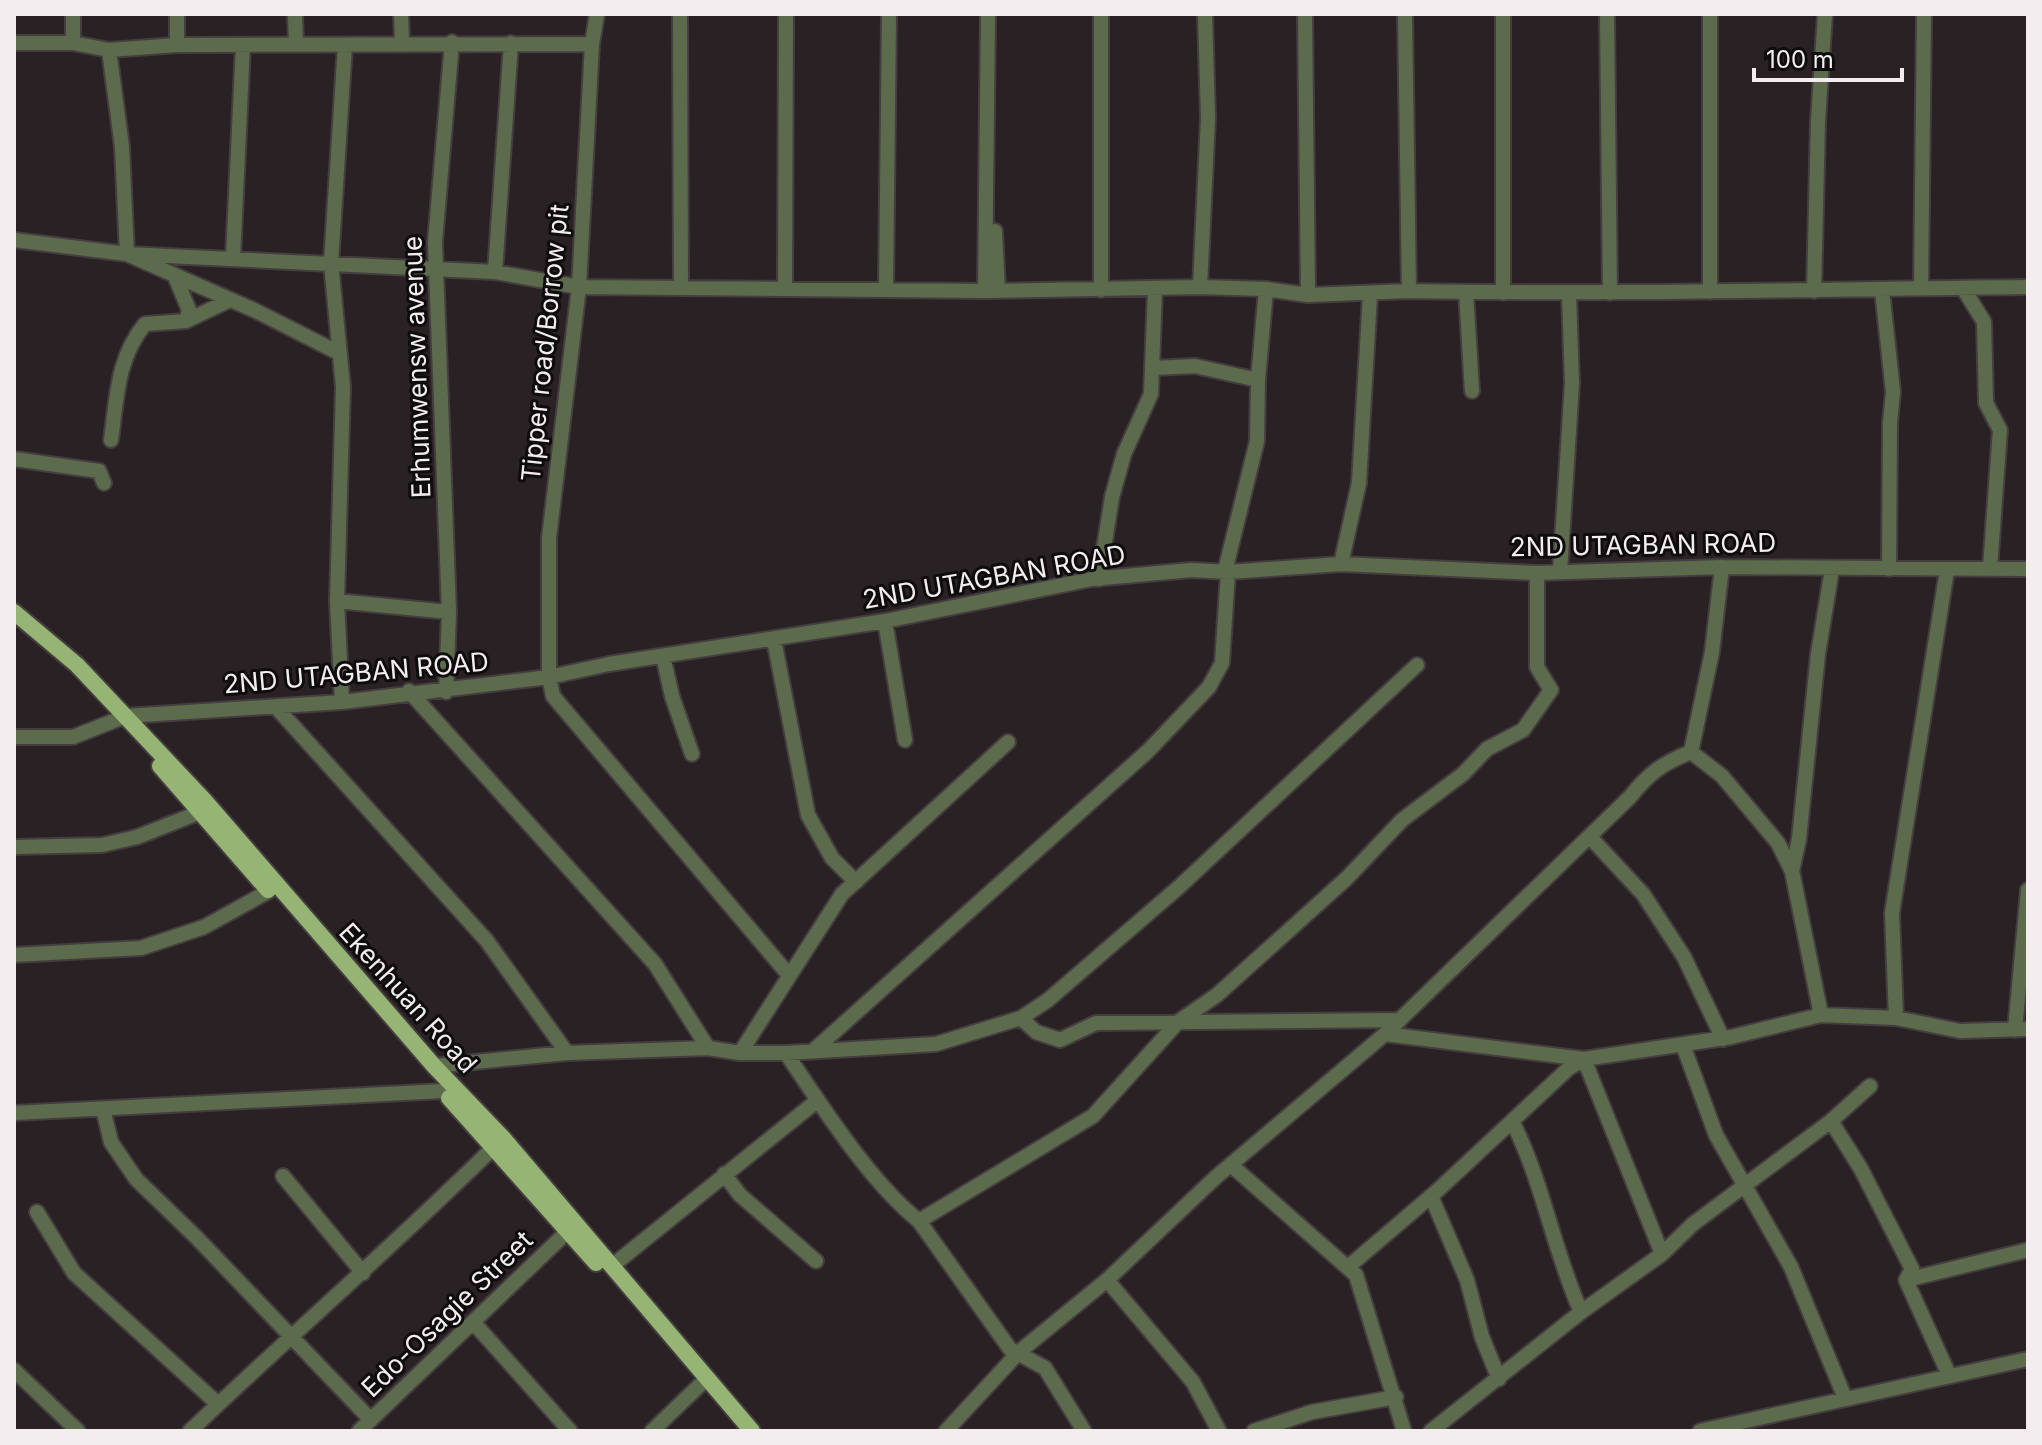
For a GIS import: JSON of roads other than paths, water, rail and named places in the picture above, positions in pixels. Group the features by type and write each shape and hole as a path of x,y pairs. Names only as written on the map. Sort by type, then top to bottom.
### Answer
{"main road":[{"name":"Ekenhuan Road","path":"14,612 41,631 205,801 499,1142 612,1266 752,1431"},
{"name":"Ekenhuan Road","path":"14,622 36,638 122,718 198,813 443,1091 499,1142 568,1231 741,1431"}],"street":[{"path":"73,14 73,43"},
{"path":"177,14 177,45"},
{"path":"295,14 296,45"},
{"path":"401,14 402,42"},
{"name":"Tipper road/Borrow pit","path":"549,677 549,538 579,287 592,44 597,14"},
{"path":"680,14 681,288"},
{"path":"785,288 786,14"},
{"path":"886,288 888,14"},
{"path":"990,14 992,291"},
{"path":"1101,14 1101,290"},
{"path":"1200,287 1208,118 1205,14"},
{"path":"1305,14 1308,295"},
{"path":"1405,14 1409,291"},
{"path":"1503,14 1503,293"},
{"path":"1607,14 1610,293"},
{"path":"1710,14 1710,292"},
{"path":"1814,291 1814,215 1825,14"},
{"path":"1921,288 1924,14"},
{"path":"14,43 73,43 109,50 177,45 402,42 592,44"},
{"name":"Erhumwensw avenue","path":"446,692 449,612 436,271 452,42"},
{"path":"495,272 511,43"},
{"path":"233,258 243,45"},
{"path":"342,702 337,601 343,387 337,352 331,263 345,45"},
{"path":"109,50 122,147 127,254"},
{"path":"14,240 127,254 495,272 579,287 992,291 1200,287 1266,289 1308,295 1370,295 1409,291 1569,294 1710,292 1729,289 1814,291 2028,287"},
{"path":"127,254 337,352"},
{"path":"176,279 189,310 186,321"},
{"path":"1963,288 1984,322 1986,403 2000,430 1990,569"},
{"path":"813,1051 1148,751 1209,687 1222,663 1227,571 1257,441 1258,380 1266,289"},
{"path":"1099,579 1112,497 1124,454 1147,410 1153,368 1155,290"},
{"path":"1882,290 1893,392 1889,569"},
{"path":"1466,292 1472,391"},
{"path":"1560,572 1572,383 1569,294"},
{"path":"1341,564 1359,483 1370,295"},
{"path":"111,440 121,371 129,344 145,324 186,321 230,300"},
{"path":"1153,368 1195,366 1258,380"},
{"path":"14,459 99,471 104,483"},
{"name":"2ND UTAGBAN ROAD","path":"14,737 73,737 122,718 342,702 409,691 446,692 885,621 1099,579 1191,570 1227,571 1341,564 1537,573 1722,567 2028,569"},
{"path":"1691,752 1712,652 1722,567"},
{"path":"1792,871 1799,839 1818,654 1832,569"},
{"path":"1896,1018 1892,913 1947,570"},
{"path":"919,1221 1093,1116 1178,1022 1217,995 1347,878 1402,820 1463,774 1487,749 1523,730 1551,690 1537,667 1537,573"},
{"path":"337,601 449,612"},
{"path":"885,621 905,740"},
{"path":"774,640 808,815 832,858 856,882"},
{"path":"663,656 672,696 692,754"},
{"path":"434,1066 567,1053 708,1048 740,1053 786,1053 936,1044 1021,1018 1179,887 1417,665"},
{"path":"549,677 553,696 788,974"},
{"path":"409,691 655,964 708,1048"},
{"path":"276,707 487,941 567,1053"},
{"path":"740,1053 842,894 1008,742"},
{"path":"946,1431 1019,1352 1107,1280 1231,1165 1400,1020 1590,837 1650,773 1669,759 1691,752"},
{"path":"1691,752 1722,776 1778,843 1792,871 1821,1015"},
{"path":"14,847 102,845 137,837 198,813"},
{"path":"1590,837 1643,894 1660,919 1684,957 1723,1039"},
{"path":"1385,1034 1584,1059 1723,1039 1821,1015 1896,1018 1960,1031 2022,1029 2028,890"},
{"path":"14,955 141,948 204,927 269,891"},
{"path":"1021,1018 1036,1032 1060,1040 1096,1023 1400,1020"},
{"path":"1683,1045 1716,1135 1747,1184 1791,1267 1845,1398"},
{"path":"786,1053 818,1100 901,1206 919,1221 1010,1349 1045,1368 1084,1431"},
{"path":"1348,1267 1431,1196 1569,1068 1584,1059"},
{"path":"1584,1059 1662,1254"},
{"path":"1431,1431 1581,1312 1662,1254 1693,1224 1831,1121 1870,1086"},
{"path":"14,1113 443,1091"},
{"path":"612,1266 818,1100"},
{"path":"103,1109 111,1142 136,1179 197,1238 288,1337 371,1420"},
{"path":"1512,1121 1533,1163 1562,1269 1581,1312"},
{"path":"1831,1121 1861,1169 1912,1269 1906,1280"},
{"path":"190,1431 288,1337 363,1273 499,1142"},
{"path":"1231,1165 1356,1275 1404,1431"},
{"path":"724,1174 740,1195 816,1261"},
{"path":"283,1176 363,1273"},
{"path":"1431,1196 1467,1280 1482,1337 1499,1379"},
{"path":"37,1212 74,1273 218,1404"},
{"name":"Edo-Osagie Street","path":"359,1431 568,1231"},
{"path":"1906,1280 2028,1250"},
{"path":"1107,1280 1193,1382 1219,1431"},
{"path":"1906,1280 1949,1375"},
{"path":"473,1322 570,1431"},
{"path":"1700,1431 2028,1359"},
{"path":"14,1370 78,1431"},
{"path":"652,1431 701,1384"},
{"path":"1254,1431 1312,1412 1396,1397"}]}
